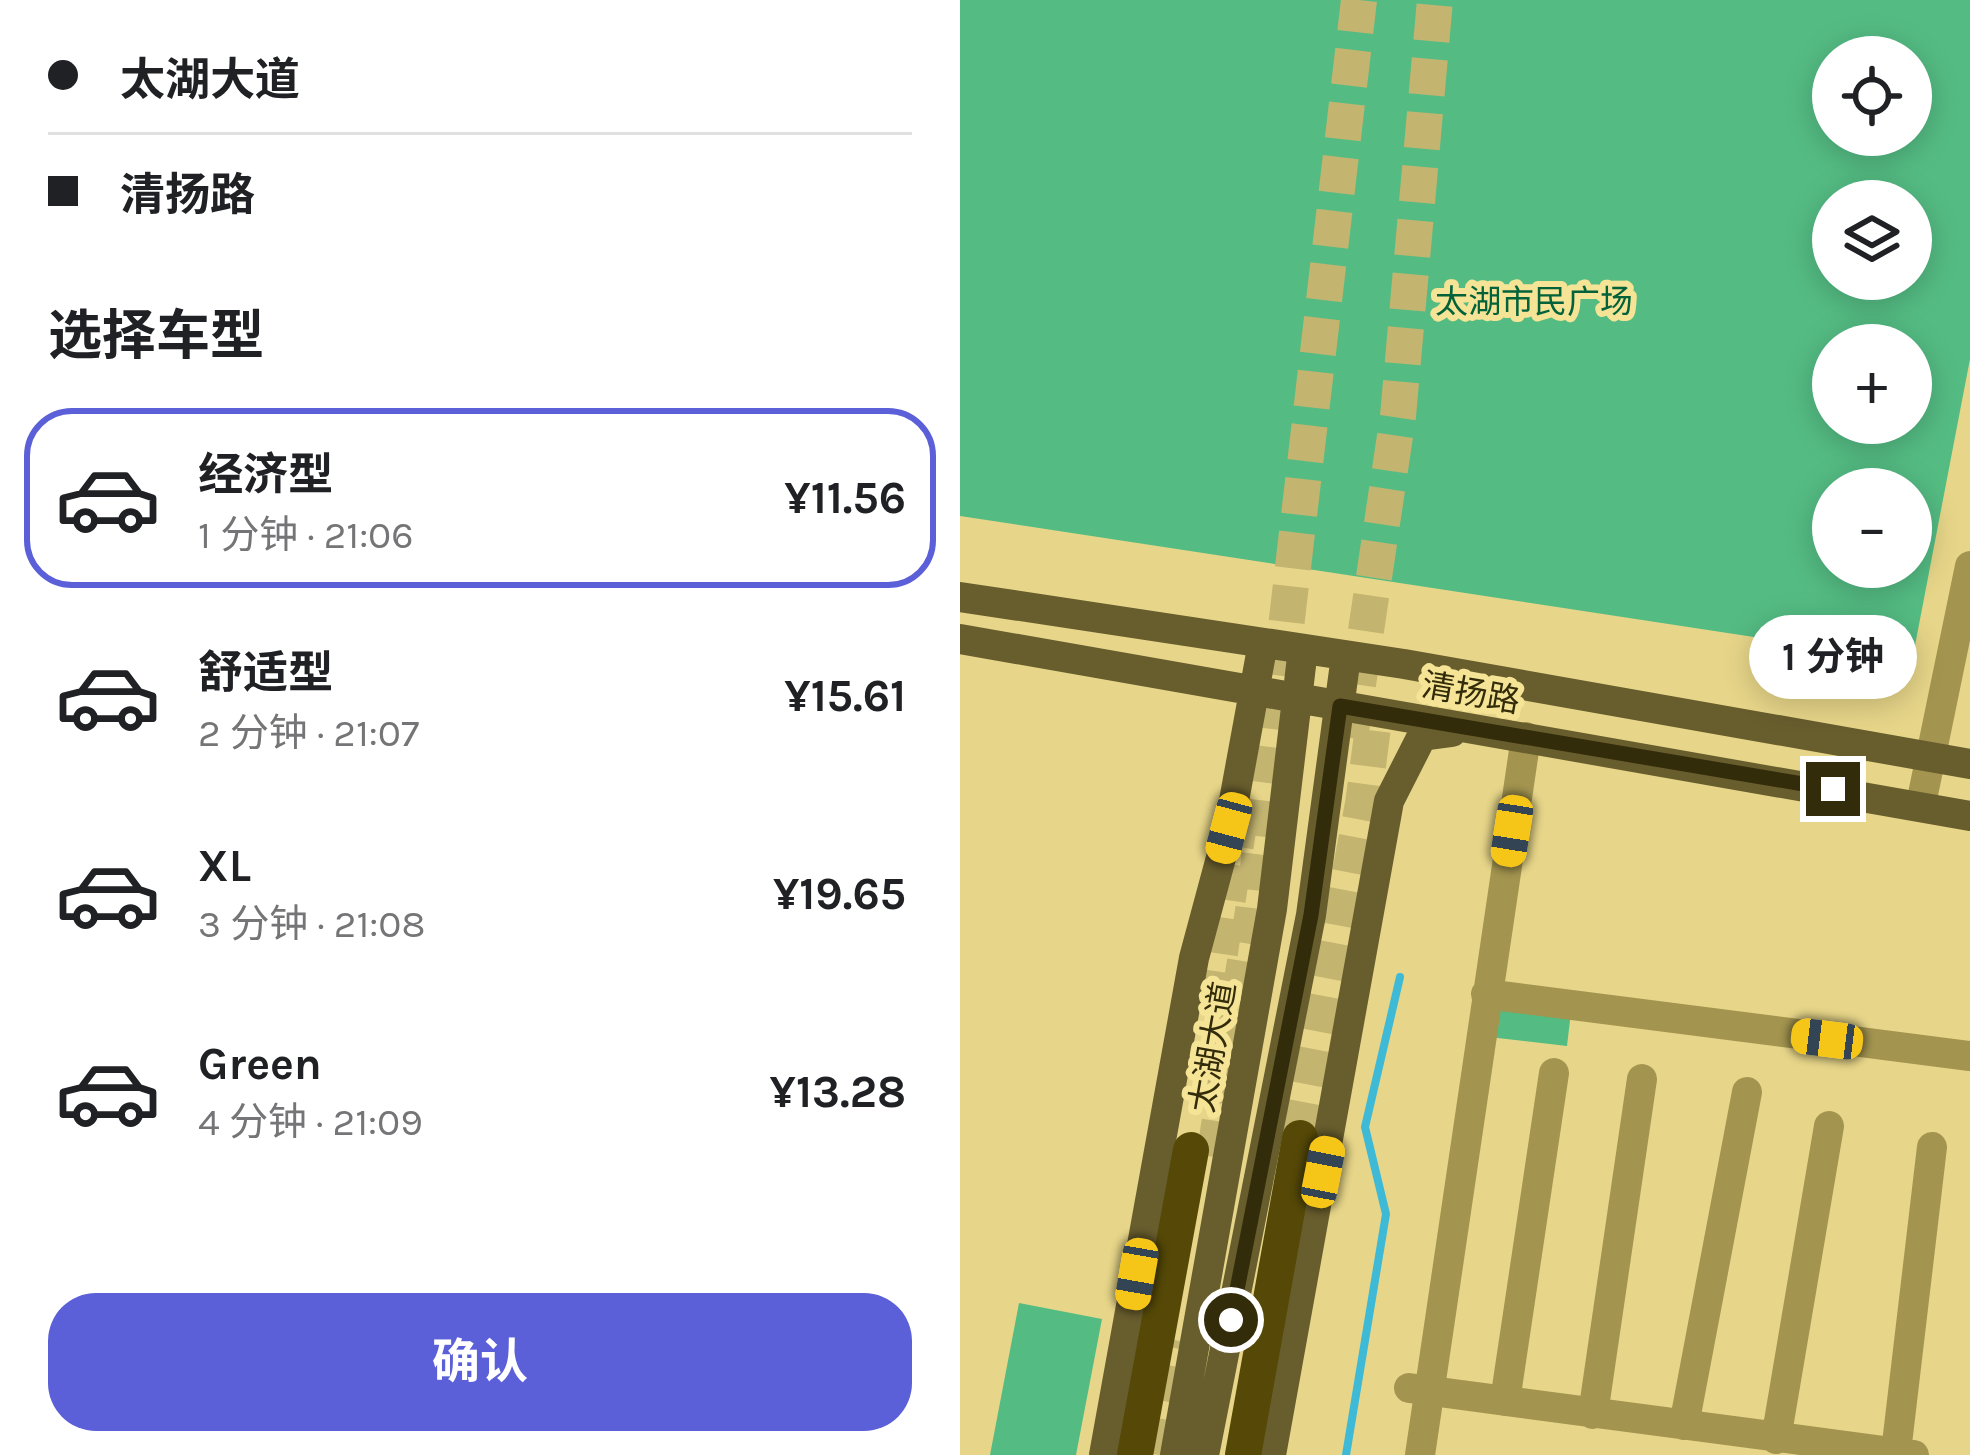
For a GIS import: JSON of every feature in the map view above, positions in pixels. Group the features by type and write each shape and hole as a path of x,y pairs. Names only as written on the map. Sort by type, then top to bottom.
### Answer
{"highway":[{"path":"1243,1455 1300,1138"},
{"path":"1136,1455 1191,1150"}],"main road":[{"name":"清扬路","path":"960,597 1346,656 1970,764"},
{"name":"清扬路","path":"960,639 1970,816"},
{"path":"1104,1455 1194,958 1229,828 1263,644"},
{"name":"太湖大道","path":"1174,1455 1272,909 1303,649"},
{"path":"1204,1455 1311,915 1346,656"},
{"path":"1271,1455 1389,801 1422,736 1476,729"}],"street":[{"path":"1921,804 1970,566"},
{"path":"1420,1455 1420,1389 1526,737"},
{"path":"1486,994 1970,1056"},
{"path":"1504,1401 1554,1073"},
{"path":"1593,1414 1642,1078"},
{"path":"1684,1425 1748,1092"},
{"path":"1776,1439 1829,1126"},
{"path":"1420,1389 1905,1454 1932,1147"}],"green space":[{"name":"太湖市民广场","path":"960,0 1970,0 1970,359 1932,557 1932,468 1812,468 1812,588 1926,588 1912,661 960,516"},
{"path":"1493,1003 1571,1012 1567,1046 1489,1037"},
{"path":"1019,1303 1102,1319 1076,1455 990,1455"}],"waterway":[{"path":"1346,1455 1386,1214 1365,1127 1400,977"}],"tunnel":[{"path":"1214,1157 1253,911 1359,0"},
{"path":"1350,738 1398,416 1435,0"},
{"path":"1300,1138 1363,804 1376,704"},
{"path":"1212,1007 1238,830"},
{"path":"1159,1455 1180,1341"}],"route":[{"path":"1231,1320 1311,915 1340,706 1833,789"}]}
